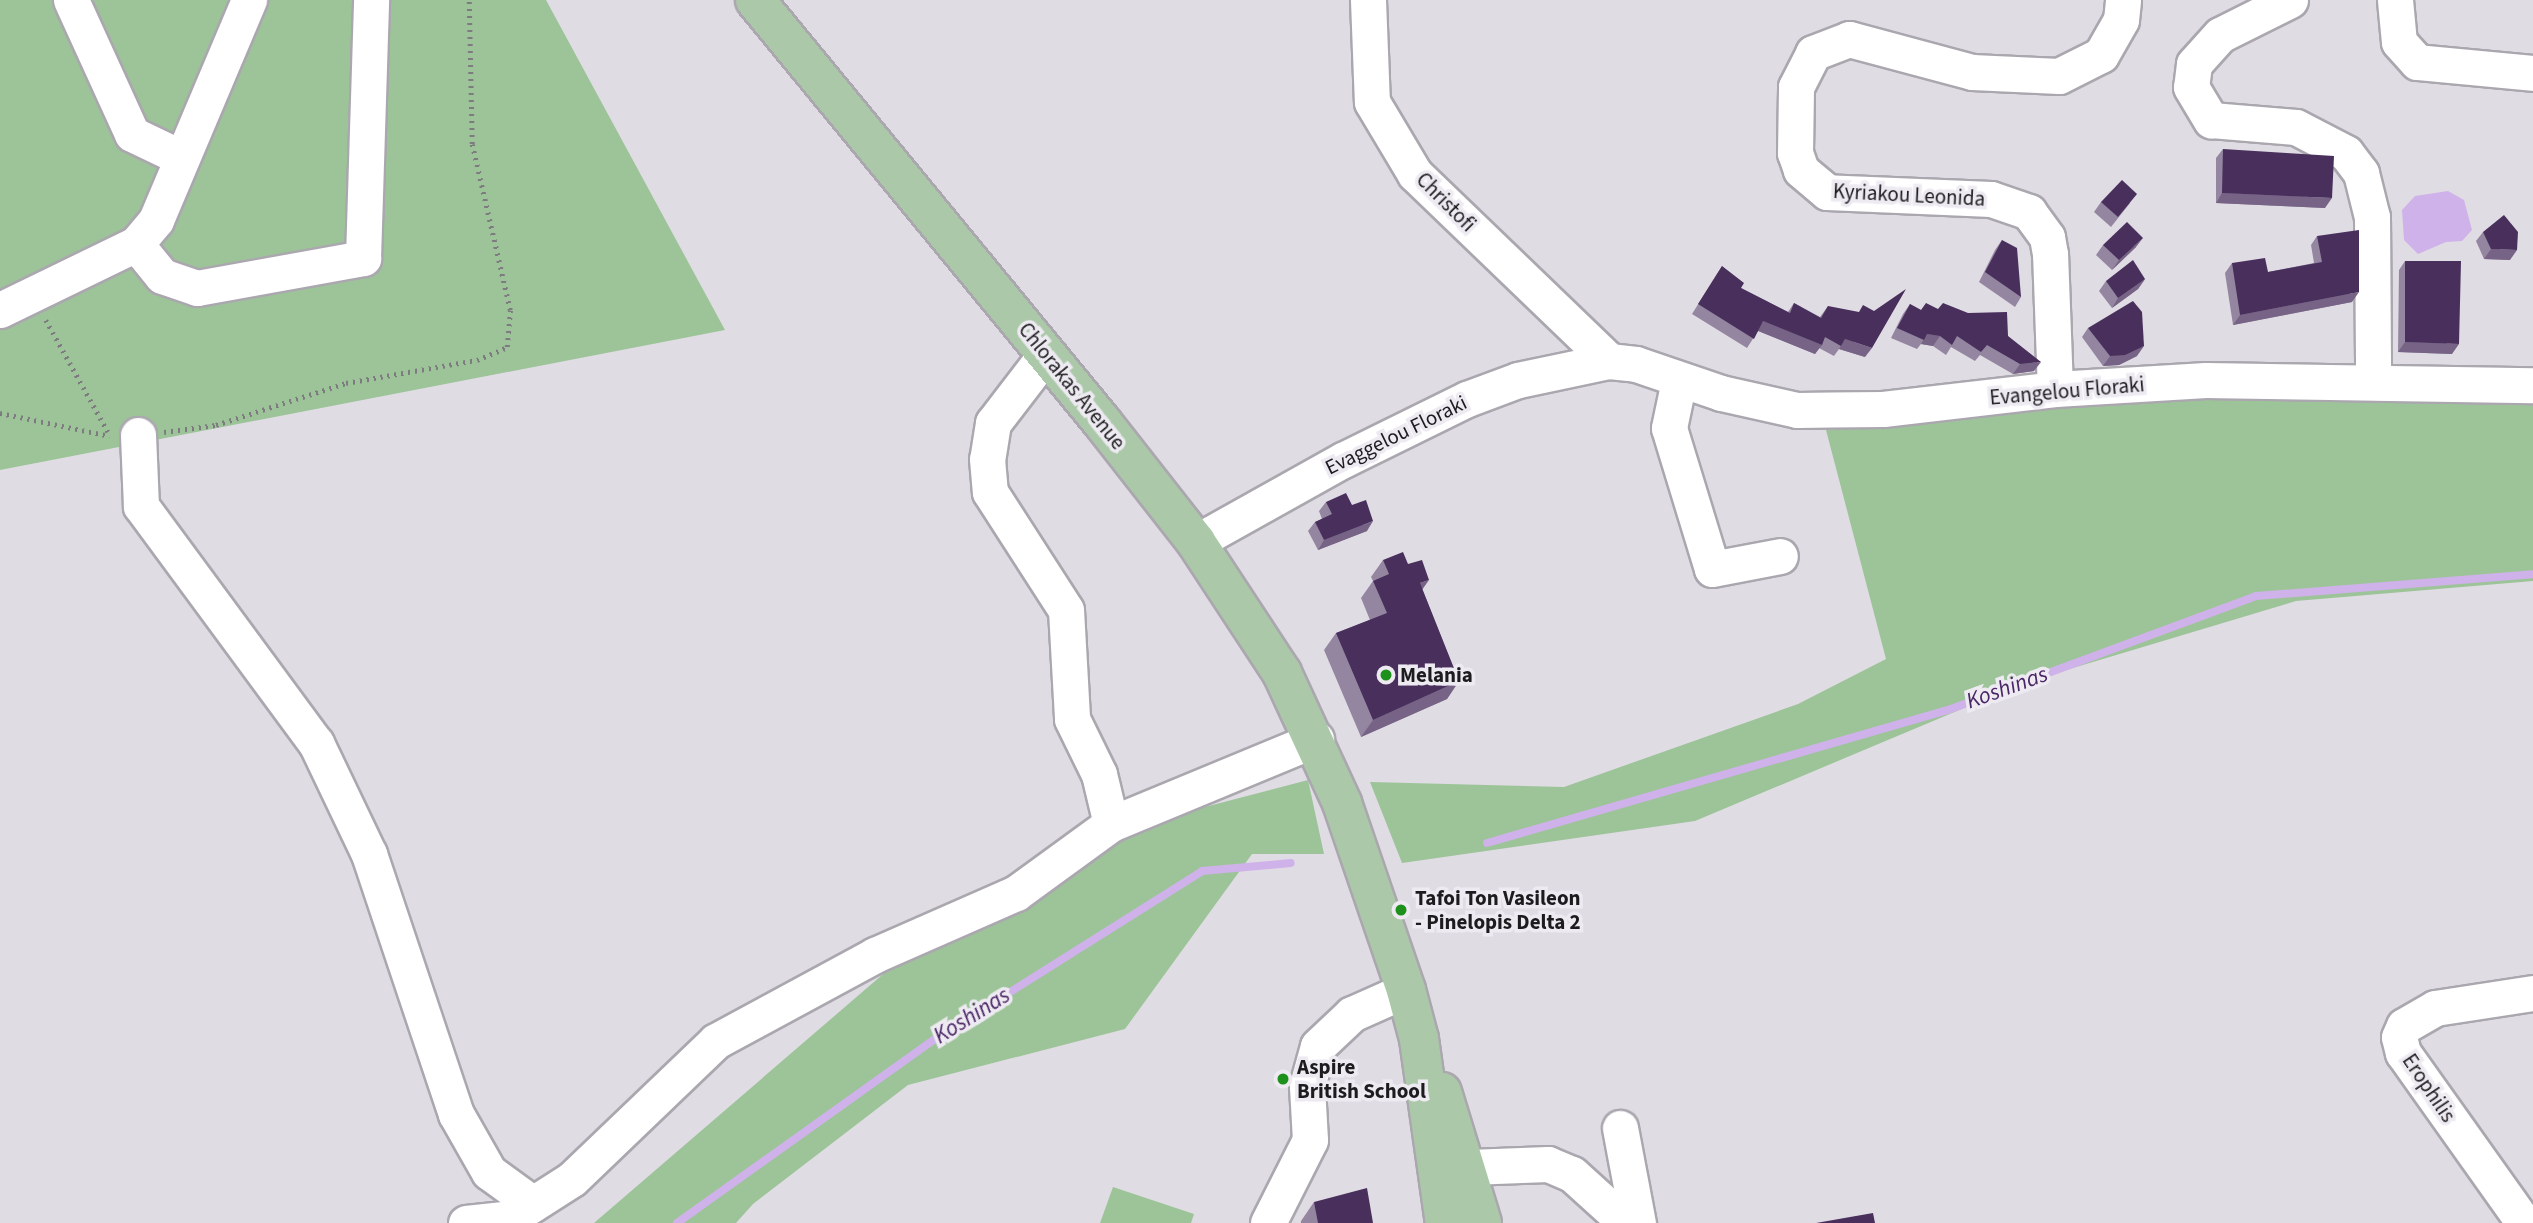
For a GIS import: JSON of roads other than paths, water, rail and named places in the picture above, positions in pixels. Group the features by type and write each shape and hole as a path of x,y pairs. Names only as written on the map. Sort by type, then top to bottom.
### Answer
{"main road":[{"name":"Chlorakas Avenue","path":"755,0 1046,354 1196,542 1248,616 1316,739 1342,803 1406,990 1419,1039"},
{"path":"1419,1039 1469,1167 1482,1223"},
{"path":"1419,1039 1445,1223"}],"street":[{"path":"71,0 132,134 182,158"},
{"path":"0,310 136,244 156,220 249,0"},
{"path":"136,244 162,276 197,288 363,258 371,0"},
{"name":"Christofi","path":"1368,0 1372,102 1415,174 1609,361"},
{"name":"Kyriakou Leonida","path":"2054,389 2050,254 2047,237 2029,212 1991,199 1827,192 1807,176 1795,153 1796,88 1813,53 1849,39 1972,72 2059,76 2101,55 2121,20 2123,0"},
{"path":"2290,0 2220,35 2194,64 2191,87 2211,120 2296,127 2346,153 2361,173 2372,217 2373,380"},
{"path":"2395,0 2399,41 2417,62 2533,73"},
{"path":"1046,354 993,423 987,459 990,492 1066,610 1072,719 1098,774 1111,824"},
{"name":"Evangelou Floraki","path":"1609,361 1636,364 1679,380 1762,404 1819,411 1884,409 2054,389 2206,380 2373,380 2533,385"},
{"name":"Evaggelou Floraki","path":"1196,542 1343,460 1467,399 1518,380 1609,361"},
{"path":"1679,380 1669,428 1712,569 1780,556"},
{"path":"124,435 141,506 316,743 369,853 456,1115 489,1172 533,1204"},
{"path":"466,1223 511,1218 572,1179 716,1041 874,955 1016,893 1111,824 1316,739"},
{"path":"1268,1223 1310,1140 1307,1086 1318,1046 1352,1014 1406,990"},
{"name":"Erophilis","path":"2524,1223 2403,1053 2399,1037 2404,1026 2435,1008 2533,993"},
{"path":"1620,1128 1638,1223"},
{"path":"1469,1167 1548,1164 1572,1174 1626,1223"}],"waterway":[{"name":"Koshinas","path":"1487,843 1948,710 2256,596 2533,574"},
{"name":"Koshinas","path":"677,1223 934,1040 1202,871 1291,863"}],"place":[{"name":"Melania","path":"1386,675"},
{"name":"Tafoi Ton Vasileon - Pinelopis Delta 2","path":"1401,910"},
{"name":"Aspire British School","path":"1283,1079"}]}
